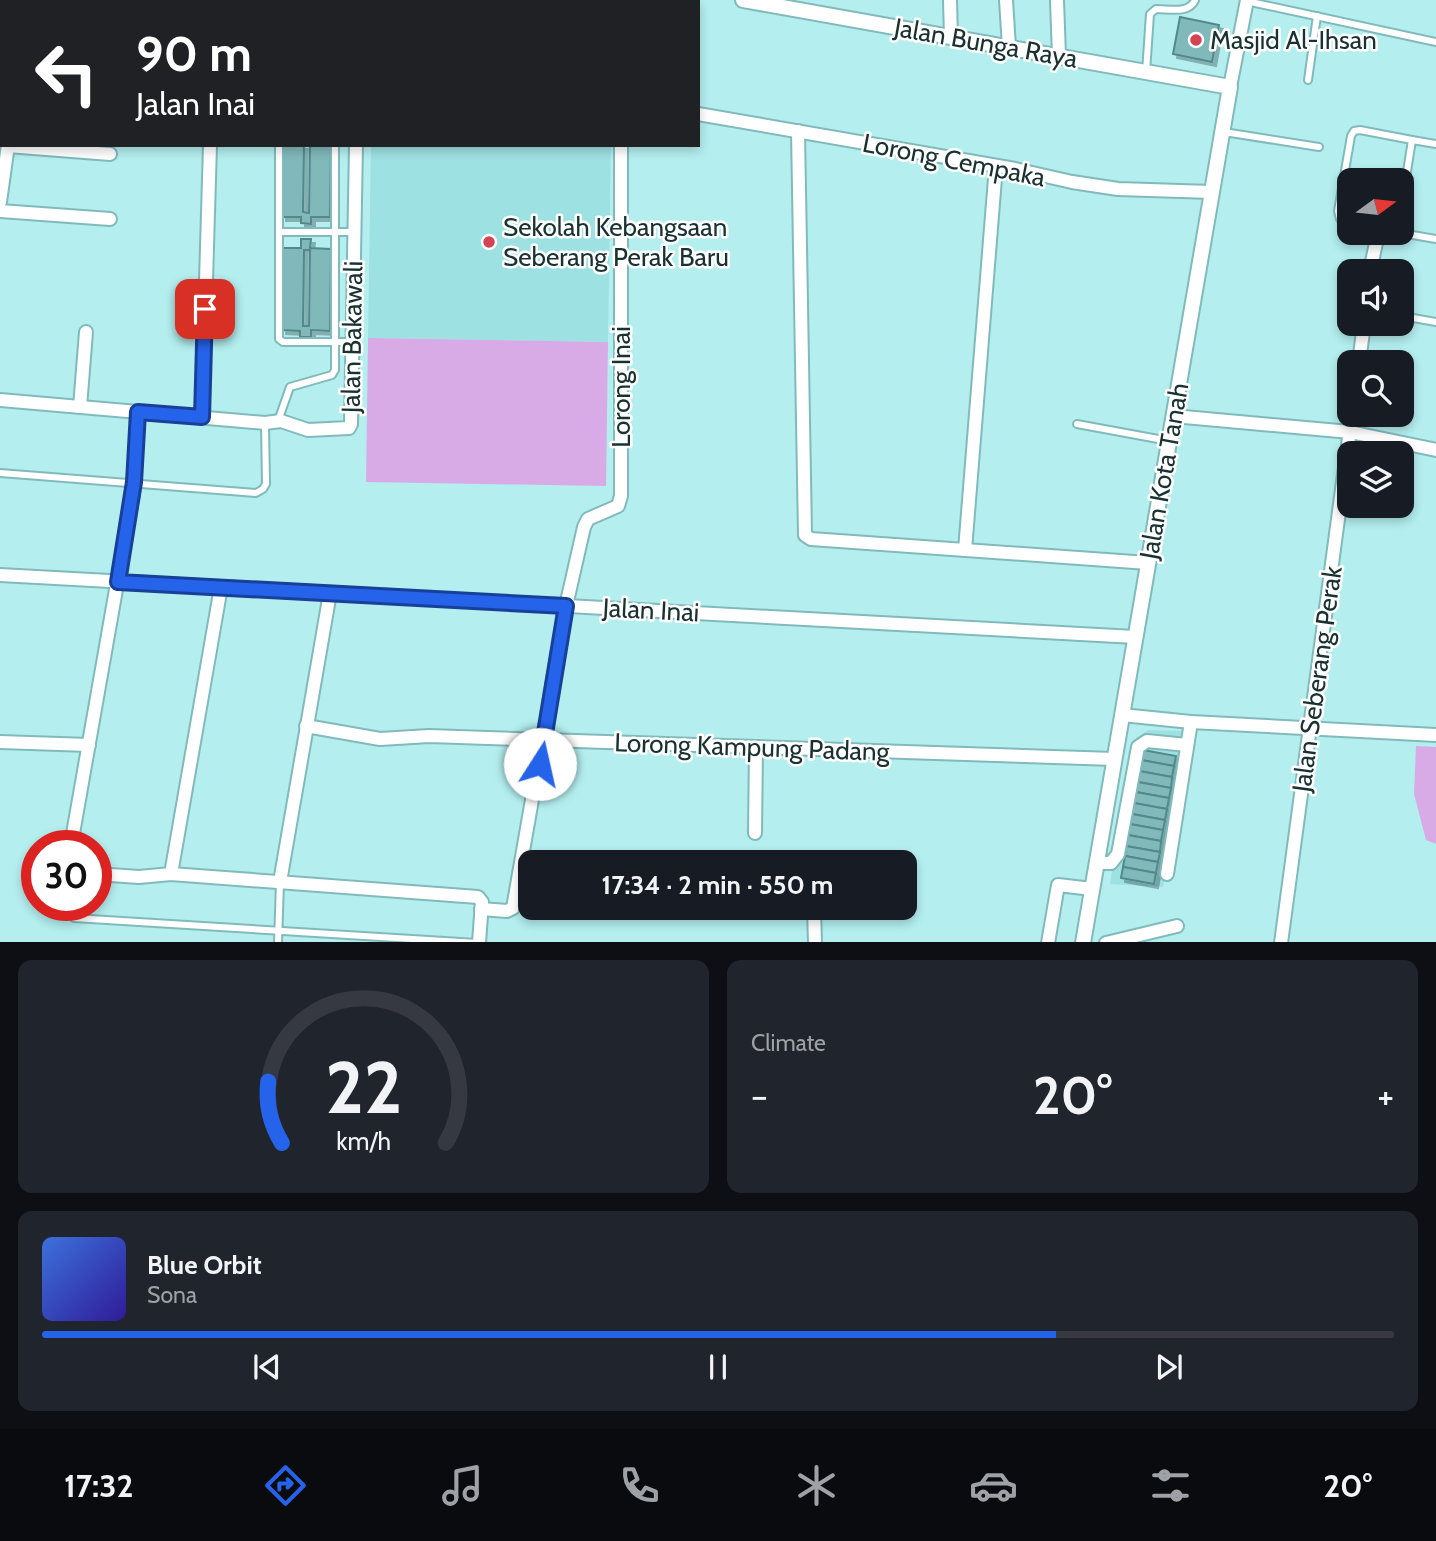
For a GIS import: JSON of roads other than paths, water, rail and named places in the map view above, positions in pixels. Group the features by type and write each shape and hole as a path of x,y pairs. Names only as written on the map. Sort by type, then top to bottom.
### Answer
{"street":[{"name":"Jalan Bunga Raya","path":"743,0 1230,87"},
{"path":"950,0 950,37"},
{"path":"1006,0 1009,47"},
{"path":"1057,0 1059,56"},
{"name":"Jalan Kota Tanah","path":"1083,942 1246,1"},
{"name":"Lorong Cempaka","path":"700,114 1118,189 1212,192"},
{"path":"798,131 803,532 811,539 1148,563"},
{"path":"0,202 8,147"},
{"path":"19,147 110,155"},
{"path":"202,417 210,147"},
{"name":"Jalan Bakawali","path":"0,400 272,422 308,430 349,428 356,147"},
{"name":"Lorong Inai","path":"481,909 507,911 513,908 566,606 585,523 592,517 618,506 621,496 621,147"},
{"path":"964,550 996,166"},
{"path":"0,211 110,219"},
{"path":"80,407 86,332"},
{"path":"74,830 134,482 138,412"},
{"path":"1173,416 1350,432 1436,450"},
{"name":"Jalan Seberang Perak","path":"1281,942 1351,427"},
{"name":"Jalan Inai","path":"0,575 1135,637"},
{"path":"171,874 221,587"},
{"path":"281,882 330,593"},
{"path":"1122,715 1191,722 1436,735"},
{"path":"1167,874 1191,722"},
{"name":"Lorong Kampung Padang","path":"306,726 380,738 415,736 1114,759"},
{"path":"1096,863 1111,863 1118,854 1138,747 1147,741 1187,745"},
{"path":"0,742 89,745"},
{"path":"755,833 756,747"},
{"path":"112,875 139,877 171,874 478,897 482,900 478,942"},
{"path":"1048,942 1058,885 1092,889"},
{"path":"814,920 815,942"},
{"path":"1110,942 1177,926"}],"lane":[{"path":"1146,72 1150,14 1156,9 1188,9 1195,0"},
{"path":"1246,1 1436,42"},
{"path":"1308,80 1317,16"},
{"path":"1346,168 1352,133 1360,130 1436,144"},
{"path":"1222,132 1319,147"},
{"path":"1408,168 1412,140"},
{"path":"279,147 279,339 283,342 353,342"},
{"path":"0,473 256,493 263,489 272,422 290,387 334,373 335,147"},
{"path":"279,232 354,232"},
{"path":"1414,235 1436,239"},
{"path":"1414,318 1436,322"},
{"path":"1077,424 1169,441"},
{"path":"278,942 281,882"},
{"path":"112,920 461,942"}],"place":[{"name":"Masjid Al-Ihsan","path":"1196,40"},
{"name":"Sekolah Kebangsaan Seberang Perak Baru","path":"489,242"}]}
